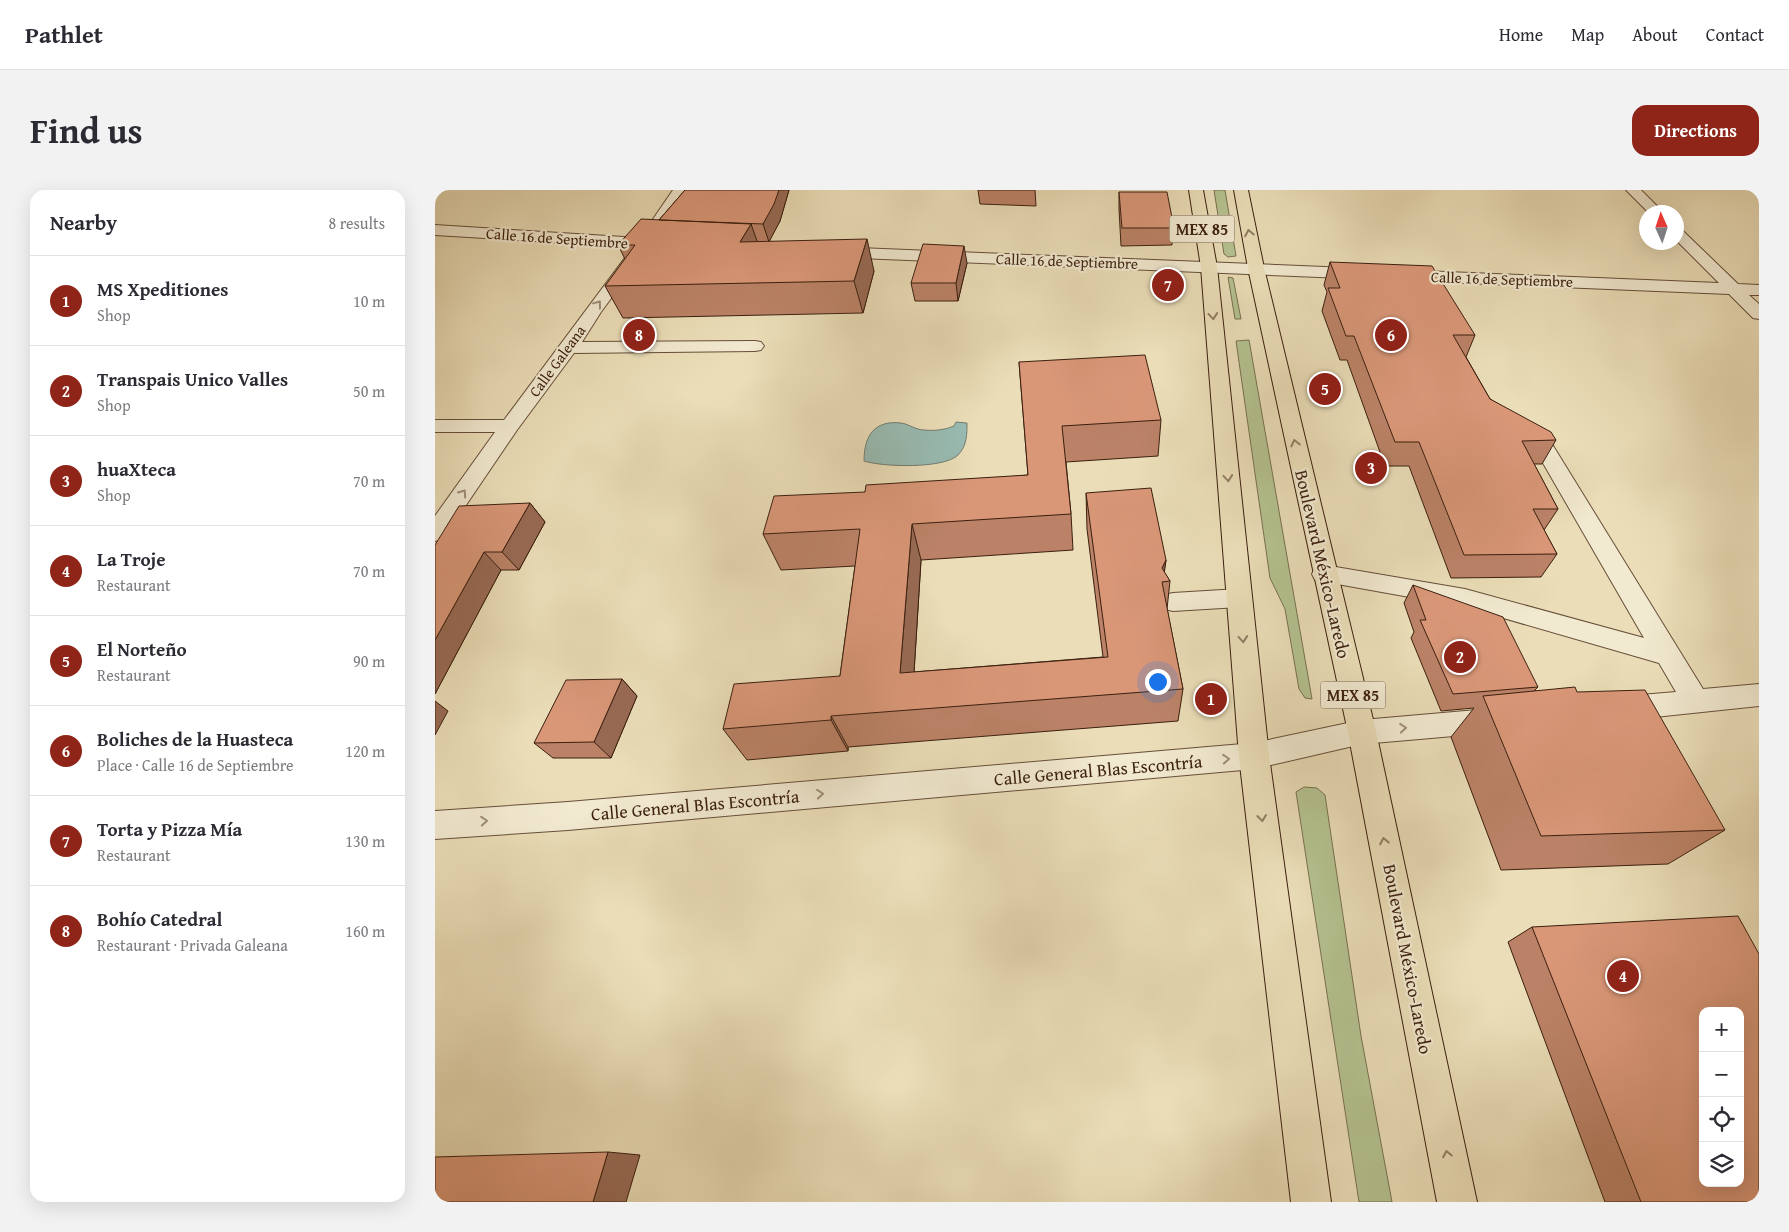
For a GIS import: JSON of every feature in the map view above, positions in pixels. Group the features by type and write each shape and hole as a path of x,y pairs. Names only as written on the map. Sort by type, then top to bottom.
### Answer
{"main road":[{"name":"MEX 85","path":"1196,190 1209,267 1254,756 1311,1202"},
{"name":"Boulevard México-Laredo","path":"1241,190 1256,268 1324,574 1362,732 1457,1202"}],"street":[{"name":"Calle Galeana","path":"435,533 510,426 569,348 593,310 644,243 679,190"},
{"path":"1633,190 1649,205"},
{"name":"Calle 16 de Septiembre","path":"435,230 674,245"},
{"path":"1684,240 1759,314"},
{"name":"Calle 16 de Septiembre","path":"822,251 1759,290"},
{"path":"569,348 755,346"},
{"path":"435,426 510,426"},
{"path":"1543,444 1696,702"},
{"path":"1324,574 1465,598 1668,655"},
{"path":"1173,602 1239,598"},
{"path":"1588,712 1759,696"},
{"name":"Calle General Blas Escontría","path":"435,824 578,815 1254,756 1362,732 1529,717"}],"green space":[{"path":"1214,190 1225,190 1236,256 1228,257 1224,254"},
{"path":"1228,277 1233,278 1241,319 1235,319"},
{"path":"1249,340 1312,699 1305,698 1299,689 1285,609 1270,578 1236,341"},
{"path":"1304,787 1317,788 1325,795 1361,1036 1392,1202 1359,1202 1296,792"}],"water":[{"path":"956,422 967,423 967,436 961,451 951,460 913,466 884,465 864,461 866,444 869,437 873,431 884,424 901,423 921,430 932,430 954,426"}],"building":[{"path":"685,190 779,190 763,224 659,220"},
{"path":"1119,192 1167,192 1174,228 1122,228"},
{"path":"641,219 751,224 740,242 867,239 854,281 605,286 635,245 618,245"},
{"path":"923,244 964,246 956,283 911,283"},
{"path":"1330,262 1432,266 1475,335 1453,335 1490,399 1551,432 1556,440 1522,441 1558,509 1533,509 1557,554 1464,555 1419,442 1395,442 1354,336 1346,336 1328,288 1340,288"},
{"path":"1145,355 1161,420 1062,426 1071,514 912,524 900,673 1108,657 1086,493 1151,488 1166,560 1162,568 1170,581 1162,582 1183,689 831,716 831,720 723,729 734,684 840,676 860,529 763,534 774,496 865,492 866,485 1028,475 1019,362"},
{"path":"530,503 502,552 484,552 435,640 435,545 459,506"},
{"path":"1413,585 1503,617 1538,687 1453,694 1420,620 1426,620"},
{"path":"622,679 594,742 534,743 566,680"},
{"path":"1575,687 1577,692 1645,690 1725,830 1541,836 1483,696"},
{"path":"1738,916 1759,954 1759,1202 1641,1202 1532,927"},
{"path":"608,1152 593,1202 435,1202 435,1157"}],"place":[{"name":"Torta y Pizza Mía","path":"1168,285"},
{"name":"Bohío Catedral","path":"639,335"},
{"name":"Boliches de la Huasteca","path":"1391,335"},
{"name":"El Norteño","path":"1325,389"},
{"name":"huaXteca","path":"1371,468"},
{"name":"Transpais Unico Valles","path":"1460,657"},
{"name":"MS Xpeditiones","path":"1211,699"},
{"name":"La Troje","path":"1623,976"}]}
